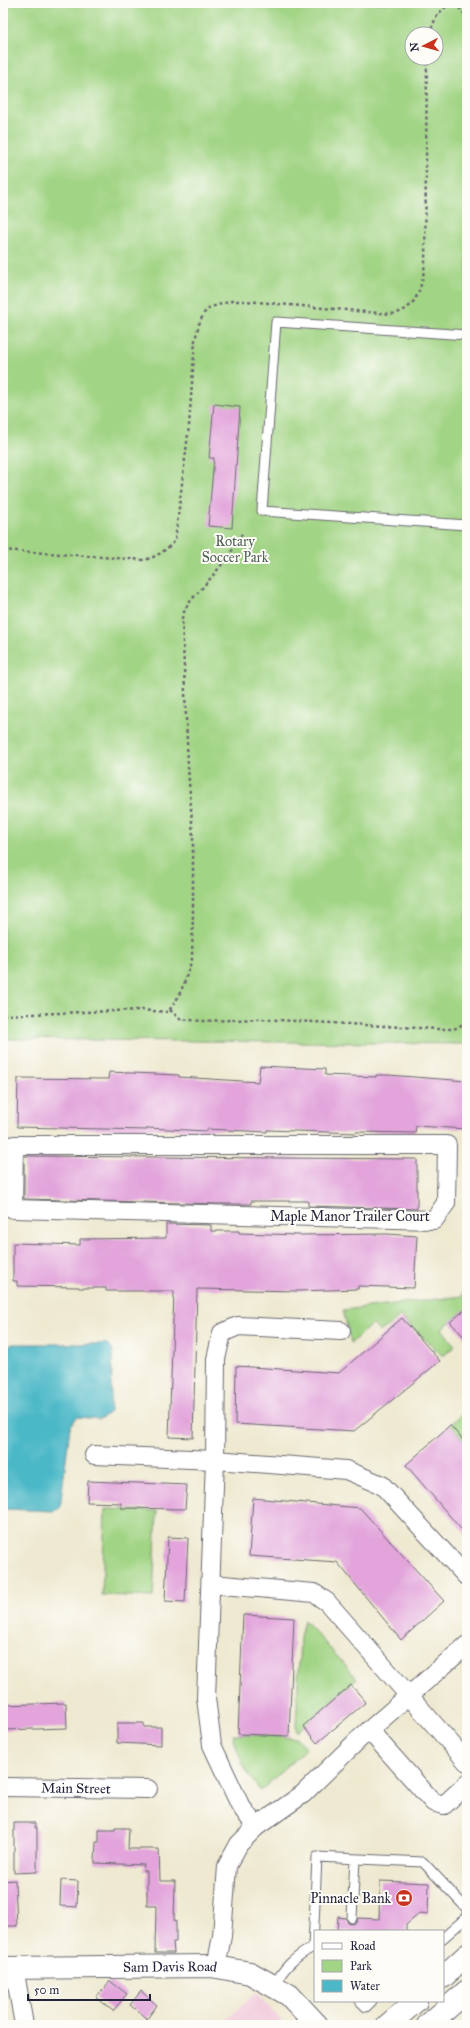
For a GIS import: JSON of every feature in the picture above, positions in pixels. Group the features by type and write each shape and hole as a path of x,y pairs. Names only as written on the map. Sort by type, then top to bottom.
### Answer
{"street":[{"name":"Maple Manor Trailer Court","path":"9,1145 447,1145 446,1203 434,1220 13,1209 9,1145"},
{"path":"256,1827 240,1805 212,1745 206,1698 215,1460 216,1359 222,1333 238,1326 341,1331"},
{"path":"94,1455 215,1460 346,1470 382,1485 467,1577"},
{"path":"211,1584 314,1593 327,1602 467,1762"},
{"path":"216,1967 222,1936 227,1866 239,1844 256,1827 303,1794 369,1730 467,1645"},
{"path":"369,1730 433,1802 444,1806 467,1784"},
{"name":"Main Street","path":"3,1787 148,1789"},
{"path":"444,1976 467,1955"},
{"name":"Sam Davis Road","path":"8,1968 216,1967 250,1973 289,1995 317,2025"},
{"path":"8,1968 24,2025"},
{"path":"428,2025 467,1991"},
{"path":"388,2025 415,2002"}],"lane":[{"path":"467,335 276,322 262,511 467,525"},
{"path":"315,1930 317,1857 423,1862 467,1909"},
{"path":"352,1918 355,1859"},
{"path":"444,1937 467,1917"},
{"path":"273,1986 287,1965 298,1955 314,1948"},
{"path":"361,2002 366,2007 371,2002"}],"path":[{"path":"432,26 437,15 450,3"},
{"path":"455,3 467,18"},
{"path":"3,1015 140,1010 168,1012 184,984 192,959 193,836 188,767 182,618 190,599 203,587 232,550 243,532"},
{"path":"170,1010 180,1019 203,1021 259,1019 438,1029 454,1028 467,1022"}],"shaded area":[{"path":"256,1993 285,2025 220,2025"}],"green space":[{"name":"Rotary Soccer Park","path":"3,3 467,3 467,1044 3,1039"},
{"path":"467,1262 467,1308 442,1329 455,1346 443,1356 400,1316 380,1332 372,1324 351,1343 343,1310 463,1296"},
{"path":"461,1415 467,1422 467,1445 450,1425"},
{"path":"105,1509 157,1511 153,1597 102,1595"},
{"path":"304,1620 357,1678 297,1732 300,1637"},
{"path":"233,1734 297,1738 306,1749 260,1791 243,1764"}],"water":[{"path":"13,1344 108,1344 113,1351 110,1412 100,1419 77,1417 70,1427 60,1508 54,1511 3,1509 3,1350"}],"building":[{"path":"214,404 240,407 232,528 208,526 214,458 209,458"},
{"path":"260,1066 325,1069 325,1075 376,1077 376,1075 388,1075 467,1081 467,1129 416,1126 415,1133 356,1133 267,1130 267,1132 207,1129 207,1131 147,1128 147,1130 17,1127 18,1078 108,1079 109,1072 179,1075 179,1077 258,1082"},
{"path":"24,1156 417,1159 417,1209 308,1206 308,1201 251,1201 251,1204 218,1204 24,1199"},
{"path":"166,1224 211,1225 211,1231 239,1231 239,1233 298,1235 387,1234 417,1236 414,1288 358,1286 358,1289 298,1291 197,1289 193,1438 169,1437 174,1291 106,1291 106,1288 17,1286 17,1281 13,1281 13,1243 80,1245 80,1239 166,1238"},
{"path":"467,1308 467,1340 450,1322"},
{"path":"402,1318 440,1361 354,1431 235,1424 236,1366 339,1373"},
{"path":"450,1425 467,1445 467,1536 406,1465"},
{"path":"88,1481 187,1485 185,1509 121,1508 121,1503 87,1502"},
{"path":"253,1498 360,1508 444,1601 401,1640 337,1562 249,1556"},
{"path":"168,1537 188,1538 185,1602 165,1601"},
{"path":"243,1615 294,1618 289,1736 238,1734"},
{"path":"351,1685 366,1702 317,1743 303,1726"},
{"path":"66,1703 67,1728 3,1730 3,1705"},
{"path":"117,1723 144,1723 144,1727 161,1727 161,1745 117,1743"},
{"path":"14,1823 35,1823 35,1828 37,1828 37,1872 14,1873"},
{"path":"115,1828 129,1828 128,1849 159,1849 160,1881 175,1881 174,1921 176,1921 176,1942 173,1942 174,1953 155,1953 156,1906 147,1906 147,1871 143,1871 144,1865 95,1863 96,1842 99,1842 99,1830 115,1830"},
{"path":"15,1880 17,1926 3,1926 3,1881"},
{"path":"61,1880 78,1881 77,1907 60,1906"},
{"name":"Pinnacle Bank","path":"380,1881 429,1883 428,1914 420,1913 406,1925 406,1930 337,1930 338,1917 346,1918 348,1923 352,1924 357,1922 358,1918 379,1919"},
{"path":"110,1981 127,1994 113,2011 96,1997"},
{"path":"141,1991 157,2005 147,2019 130,2005"}],"place":[{"name":"Pinnacle Bank","path":"404,1898"}]}
